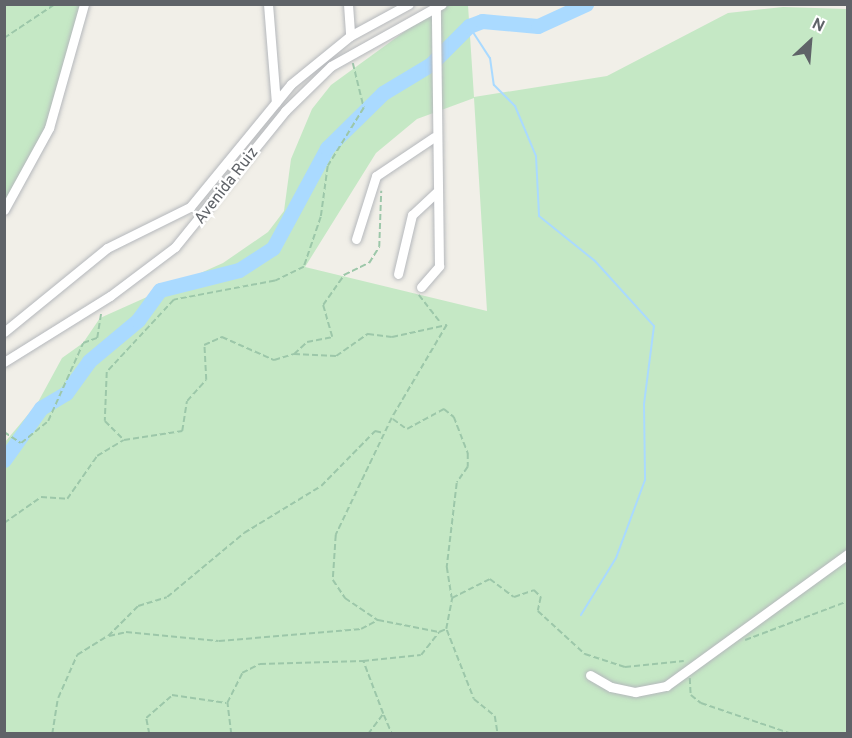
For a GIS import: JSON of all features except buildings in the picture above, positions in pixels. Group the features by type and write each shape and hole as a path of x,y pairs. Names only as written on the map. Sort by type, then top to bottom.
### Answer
{"street":[{"path":"4,210 49,128 84,4"},
{"path":"268,4 274,102 285,111"},
{"path":"348,4 350,36"},
{"name":"Avenida Ruiz","path":"4,332 107,248 190,207 274,102 350,36 409,4"},
{"path":"421,287 439,266 438,191 434,137 439,6"},
{"name":"Avenida Ruiz","path":"4,362 110,296 176,247 285,111 331,66 439,6"},
{"path":"356,239 376,176 434,137"},
{"path":"398,274 412,215 438,191"},
{"path":"590,675 611,687 643,692 666,686 848,554"}],"path":[{"path":"4,38 55,4"},
{"path":"124,440 105,421 107,372 174,300 275,281 304,267 321,217 328,166 364,108 352,60 343,65"},
{"path":"294,354 307,342 332,337 323,304 344,274 369,263 379,247 384,203 376,176"},
{"path":"421,287 418,299 439,322 447,325 392,418 331,558 333,580 345,598 378,620 439,632"},
{"path":"4,432 21,443 48,421 82,343 96,338 101,309 108,306"},
{"path":"4,524 41,497 67,500 97,456 124,440 182,431 187,401 206,380 204,345 222,337 274,360 294,354 336,356 368,334 392,337 439,322"},
{"path":"392,418 407,429 444,409 454,417 468,453 468,467 457,483 446,578 452,598 446,629 474,699 495,716 498,734"},
{"path":"52,734 58,698 77,655 108,636 138,606 167,597 244,533 321,486 375,431 385,433"},
{"path":"452,598 490,579 514,597 534,590 541,597 538,610 585,654 625,668 693,660 692,695 702,703 792,734"},
{"path":"736,643 848,601"},
{"path":"108,636 126,632 219,641 361,629 378,620"},
{"path":"231,734 227,703 242,674 260,664 363,661 421,655 439,632 446,629"},
{"path":"363,661 392,734"},
{"path":"149,734 146,718 172,695 227,703"},
{"path":"368,734 383,714"}],"green space":[{"path":"5,5 84,5 84,24 57,103 5,208"},
{"path":"441,5 468,5 474,97 607,76 728,13 783,7 847,9 847,733 5,734 5,442 37,404 62,358 83,343 100,318 223,263 268,232 284,211 291,159 312,109 331,85","holes":["474,98 487,311 305,267 376,153 417,119"]}],"waterway":[{"path":"4,460 41,408 66,393 89,361 138,320 160,290 239,270 273,248 327,148 383,93 431,64 469,26 482,21 538,26 586,4"},
{"path":"469,26 490,58 494,85 515,106 536,156 539,216 595,261 654,326 644,404 645,480 616,558 581,615"}]}
